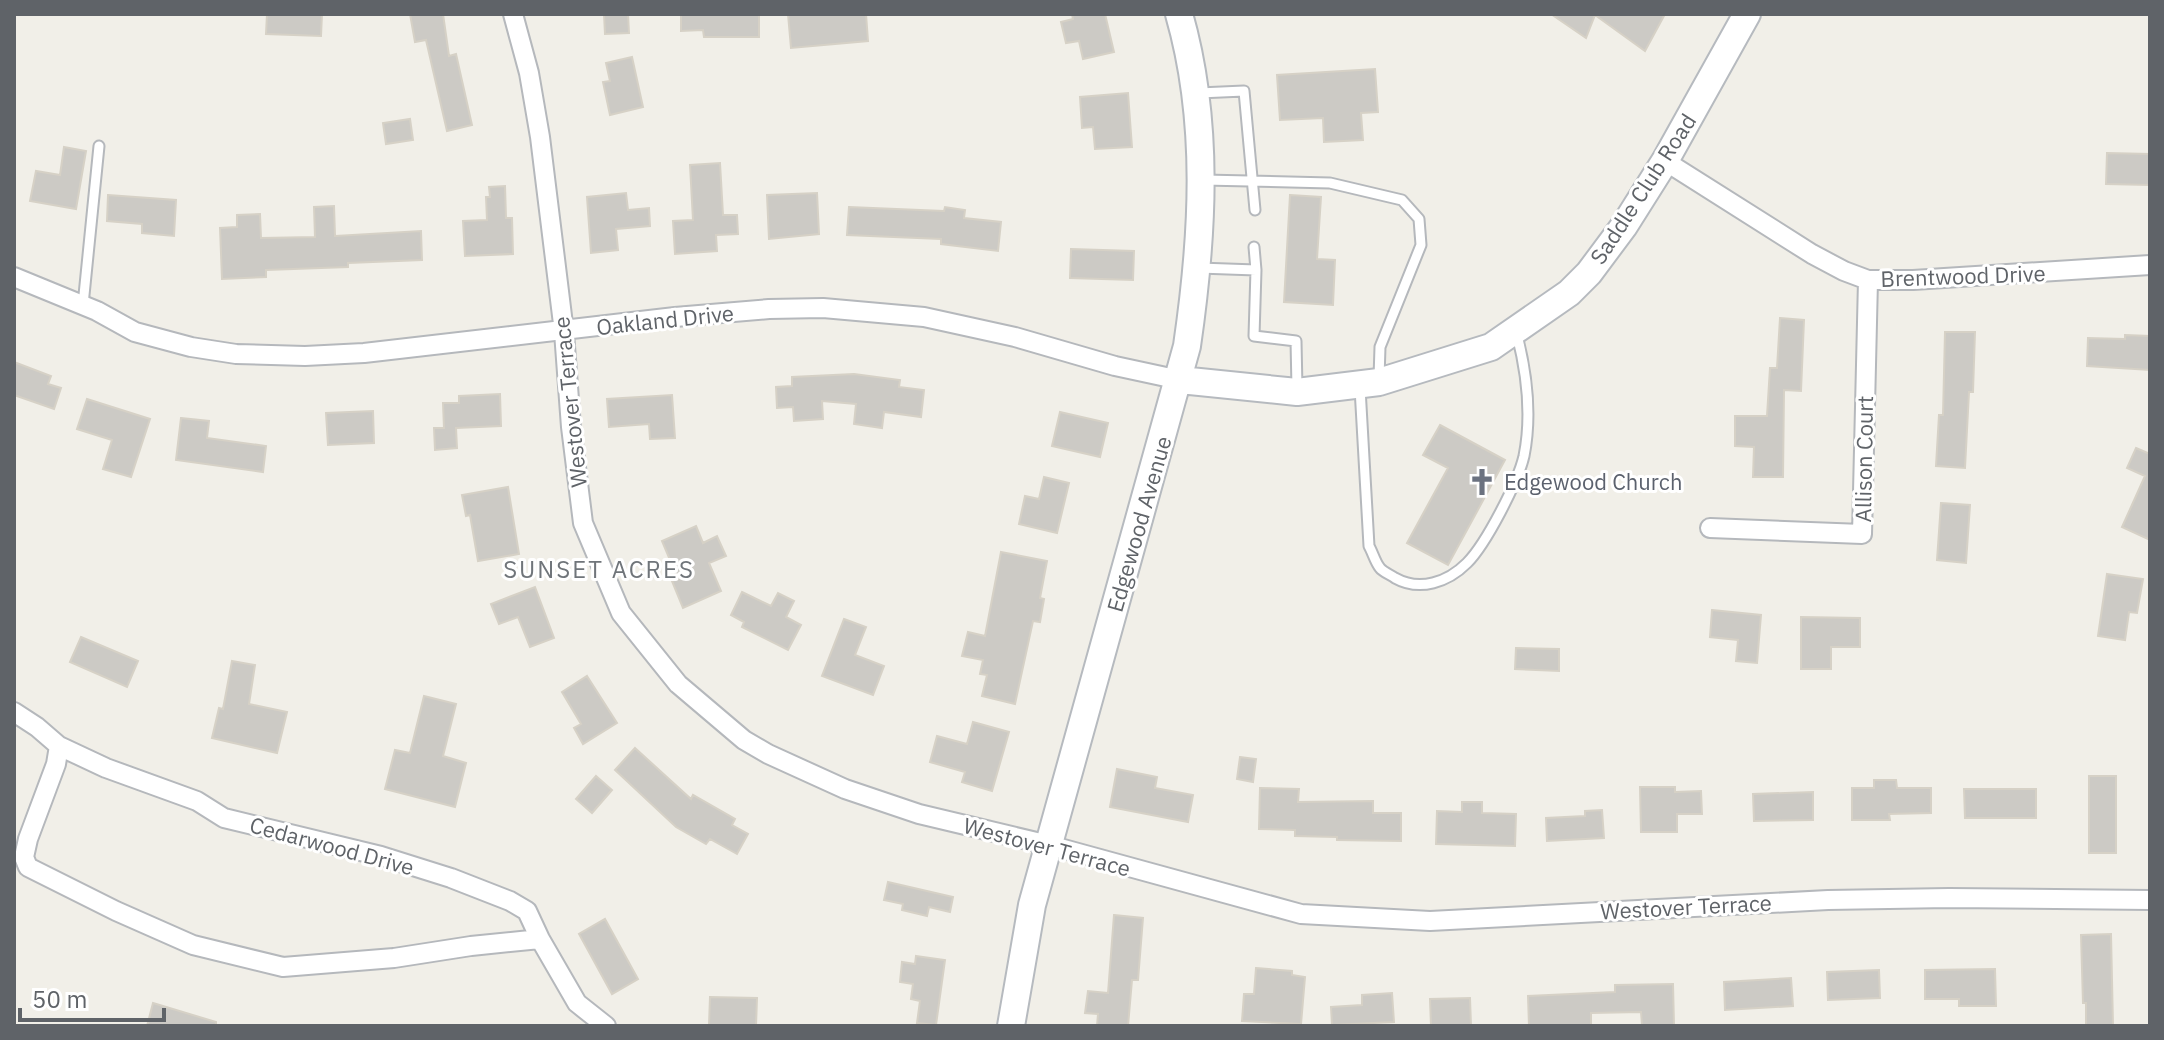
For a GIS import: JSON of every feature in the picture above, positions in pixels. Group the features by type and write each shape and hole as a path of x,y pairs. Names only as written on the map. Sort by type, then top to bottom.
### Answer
{"street":[{"name":"Westover Terrace","path":"513,14 529,73 540,137 583,523 621,613 678,684 744,740 768,754 845,789 919,814 1049,845 1301,914 1430,921 1828,900 2150,900"},
{"name":"Edgewood Avenue","path":"1011,1026 1029,919 1180,380 1199,268 1200,180 1196,94 1179,14"},
{"name":"Saddle Club Road","path":"1180,380 1297,392 1369,383 1491,347 1569,293 1589,273 1624,226 1665,161 1747,14"},
{"name":"Brentwood Drive","path":"1665,161 1812,254 1868,280 2150,265"},
{"name":"Oakland Drive","path":"14,277 135,332 191,347 236,354 349,354 675,317 823,308 888,312 984,329 1115,366 1180,380"},
{"name":"Allison Court","path":"1710,528 1862,534 1868,280"},
{"name":"Cedarwood Drive","path":"14,712 59,746 106,768 197,801 224,818 381,856 492,893 527,911 577,1003 606,1026"},
{"path":"59,746 56,764 28,839 24,857 28,867 193,945 283,967 379,960 540,939"}],"lane":[{"path":"1196,94 1244,91 1255,210"},
{"path":"83,306 99,146"},
{"path":"1200,180 1330,183 1402,200 1419,219 1421,245 1380,347 1369,383 1369,546 1381,569 1406,584 1431,585 1451,576 1469,562 1517,477 1524,455 1528,409 1524,364 1515,330"},
{"path":"1254,247 1254,336 1296,341 1297,392"},
{"path":"1199,268 1256,270"}],"building":[{"path":"267,14 322,14 321,36 266,34"},
{"path":"410,14 443,14 449,56 456,54 472,125 447,131 426,40 415,42"},
{"path":"604,14 628,14 629,33 605,34"},
{"path":"681,14 759,14 759,37 704,37 703,30 681,31"},
{"path":"788,14 866,14 868,41 791,48"},
{"path":"1072,14 1105,14 1114,52 1083,59 1079,41 1066,43 1061,22 1073,19"},
{"path":"1551,14 1665,14 1645,51 1595,15 1586,38"},
{"path":"632,57 643,107 610,115 603,82 610,81 606,63"},
{"path":"1375,69 1378,112 1361,113 1363,140 1324,142 1323,118 1280,120 1277,75"},
{"path":"1128,93 1132,147 1095,149 1093,127 1082,128 1080,97"},
{"path":"410,119 413,140 386,144 383,123"},
{"path":"64,147 86,151 76,209 30,201 36,171 60,175"},
{"path":"2107,153 2150,154 2150,185 2106,184"},
{"path":"720,163 723,215 737,215 738,234 716,235 717,251 675,254 673,221 693,220 690,165"},
{"path":"505,186 506,218 512,218 513,254 465,256 463,221 487,220 489,187"},
{"path":"626,193 628,210 649,208 650,226 616,229 618,250 591,253 587,197"},
{"path":"817,193 819,234 769,239 767,195"},
{"path":"108,195 176,200 174,236 142,233 142,224 107,221"},
{"path":"1290,195 1321,197 1317,259 1335,260 1333,305 1284,302"},
{"path":"334,206 335,236 421,231 422,260 266,270 266,277 222,279 220,228 237,227 237,215 260,214 261,238 315,237 314,207"},
{"path":"849,207 944,211 945,207 965,210 964,218 1001,222 998,251 941,244 941,239 847,235"},
{"path":"1071,249 1134,251 1133,280 1070,278"},
{"path":"1780,318 1804,320 1801,391 1784,390 1783,477 1753,477 1754,447 1735,446 1735,416 1767,416 1770,368 1777,368"},
{"path":"1945,332 1975,332 1973,392 1969,392 1965,468 1936,466 1939,415 1943,415"},
{"path":"2125,335 2150,336 2150,370 2087,366 2088,338 2125,339"},
{"path":"14,362 51,376 48,384 61,388 54,409 14,395"},
{"path":"854,374 900,380 899,387 924,390 921,417 884,412 882,428 854,424 856,404 822,401 823,419 794,421 793,407 777,408 776,387 792,386 792,377"},
{"path":"500,394 501,426 456,428 457,448 435,450 434,428 444,428 443,403 459,403 459,396"},
{"path":"672,395 675,438 650,439 649,424 609,427 607,399"},
{"path":"87,399 150,419 131,477 103,469 112,440 77,429"},
{"path":"373,411 374,443 328,445 326,413"},
{"path":"1060,412 1108,423 1100,457 1052,446"},
{"path":"181,418 209,421 207,438 266,446 263,472 176,460"},
{"path":"1440,425 1505,460 1448,565 1407,543 1448,468 1423,455"},
{"path":"2136,448 2150,454 2150,540 2122,527 2145,476 2127,468"},
{"path":"1044,477 1069,483 1057,533 1019,524 1025,496 1039,499"},
{"path":"508,487 519,554 478,561 470,515 466,516 462,495"},
{"path":"1941,503 1970,505 1966,563 1937,560"},
{"path":"696,526 703,543 717,536 726,556 709,563 721,591 683,608 672,581 678,579 662,541"},
{"path":"1001,552 1047,561 1040,598 1044,599 1040,622 1033,621 1015,704 982,696 987,675 980,674 983,660 962,656 968,632 985,636"},
{"path":"2107,574 2143,579 2137,613 2129,612 2125,640 2098,636"},
{"path":"535,587 554,638 530,647 518,617 499,624 491,604"},
{"path":"742,592 771,606 778,593 794,601 786,617 801,625 788,650 742,627 744,622 731,615"},
{"path":"1712,610 1761,615 1757,663 1736,661 1738,640 1710,637"},
{"path":"1801,617 1860,618 1860,647 1831,647 1831,669 1801,669"},
{"path":"844,619 866,627 855,655 884,666 873,695 822,676"},
{"path":"81,637 138,661 127,687 70,662"},
{"path":"1516,648 1559,649 1559,671 1515,669"},
{"path":"232,661 255,665 249,704 287,712 277,753 212,738 219,708 223,709"},
{"path":"587,676 617,723 583,744 574,728 581,724 562,692"},
{"path":"424,696 456,704 443,756 466,763 455,807 385,789 395,750 410,753"},
{"path":"973,722 1009,732 992,791 962,782 965,772 930,762 937,736 967,744"},
{"path":"635,748 691,799 693,795 735,819 732,825 748,834 737,854 710,839 706,844 676,827 615,770"},
{"path":"1240,757 1256,759 1253,782 1237,779"},
{"path":"1117,769 1157,777 1155,788 1193,795 1188,822 1110,807"},
{"path":"596,776 612,790 592,813 576,799"},
{"path":"2089,776 2116,776 2116,853 2089,853"},
{"path":"1874,780 1896,780 1897,788 1931,788 1931,813 1889,814 1890,820 1852,820 1852,788 1874,788"},
{"path":"1640,787 1675,787 1675,792 1701,791 1702,814 1677,814 1677,832 1641,832"},
{"path":"1260,788 1299,789 1298,802 1373,801 1373,813 1401,813 1401,841 1337,840 1337,837 1295,836 1295,830 1259,829"},
{"path":"1964,789 2036,789 2036,818 1965,818"},
{"path":"1813,792 1813,820 1754,821 1753,794"},
{"path":"1462,802 1482,802 1482,813 1516,814 1515,846 1436,844 1437,811 1462,812"},
{"path":"1602,810 1604,838 1547,841 1546,818 1585,816 1585,811"},
{"path":"888,882 953,897 950,912 929,907 927,916 902,910 903,904 884,900"},
{"path":"1114,915 1143,918 1138,980 1132,980 1128,1026 1097,1026 1098,1014 1085,1013 1088,991 1108,993"},
{"path":"605,919 638,979 612,994 579,934"},
{"path":"2111,934 2113,1026 2086,1026 2081,935"},
{"path":"916,956 945,960 936,1025 917,1023 920,1001 911,999 913,984 900,982 902,962 915,964"},
{"path":"1256,968 1292,971 1292,975 1305,977 1301,1024 1242,1021 1244,994 1254,994"},
{"path":"1995,969 1996,1006 1959,1006 1959,999 1925,999 1925,970"},
{"path":"1879,970 1880,998 1828,1000 1827,972"},
{"path":"1791,978 1793,1006 1725,1010 1724,982"},
{"path":"1673,984 1674,1026 1642,1025 1641,1012 1591,1013 1591,1026 1529,1026 1528,996 1615,992 1615,985"},
{"path":"1392,993 1394,1022 1332,1025 1331,1007 1362,1005 1362,995"},
{"path":"710,997 757,998 756,1026 709,1025"},
{"path":"1470,998 1471,1026 1431,1026 1430,999"},
{"path":"153,1003 216,1022 216,1026 147,1026"}],"place":[{"name":"Edgewood Church","path":"1482,482"}],"district":[{"name":"SUNSET ACRES","path":"599,570"}]}
